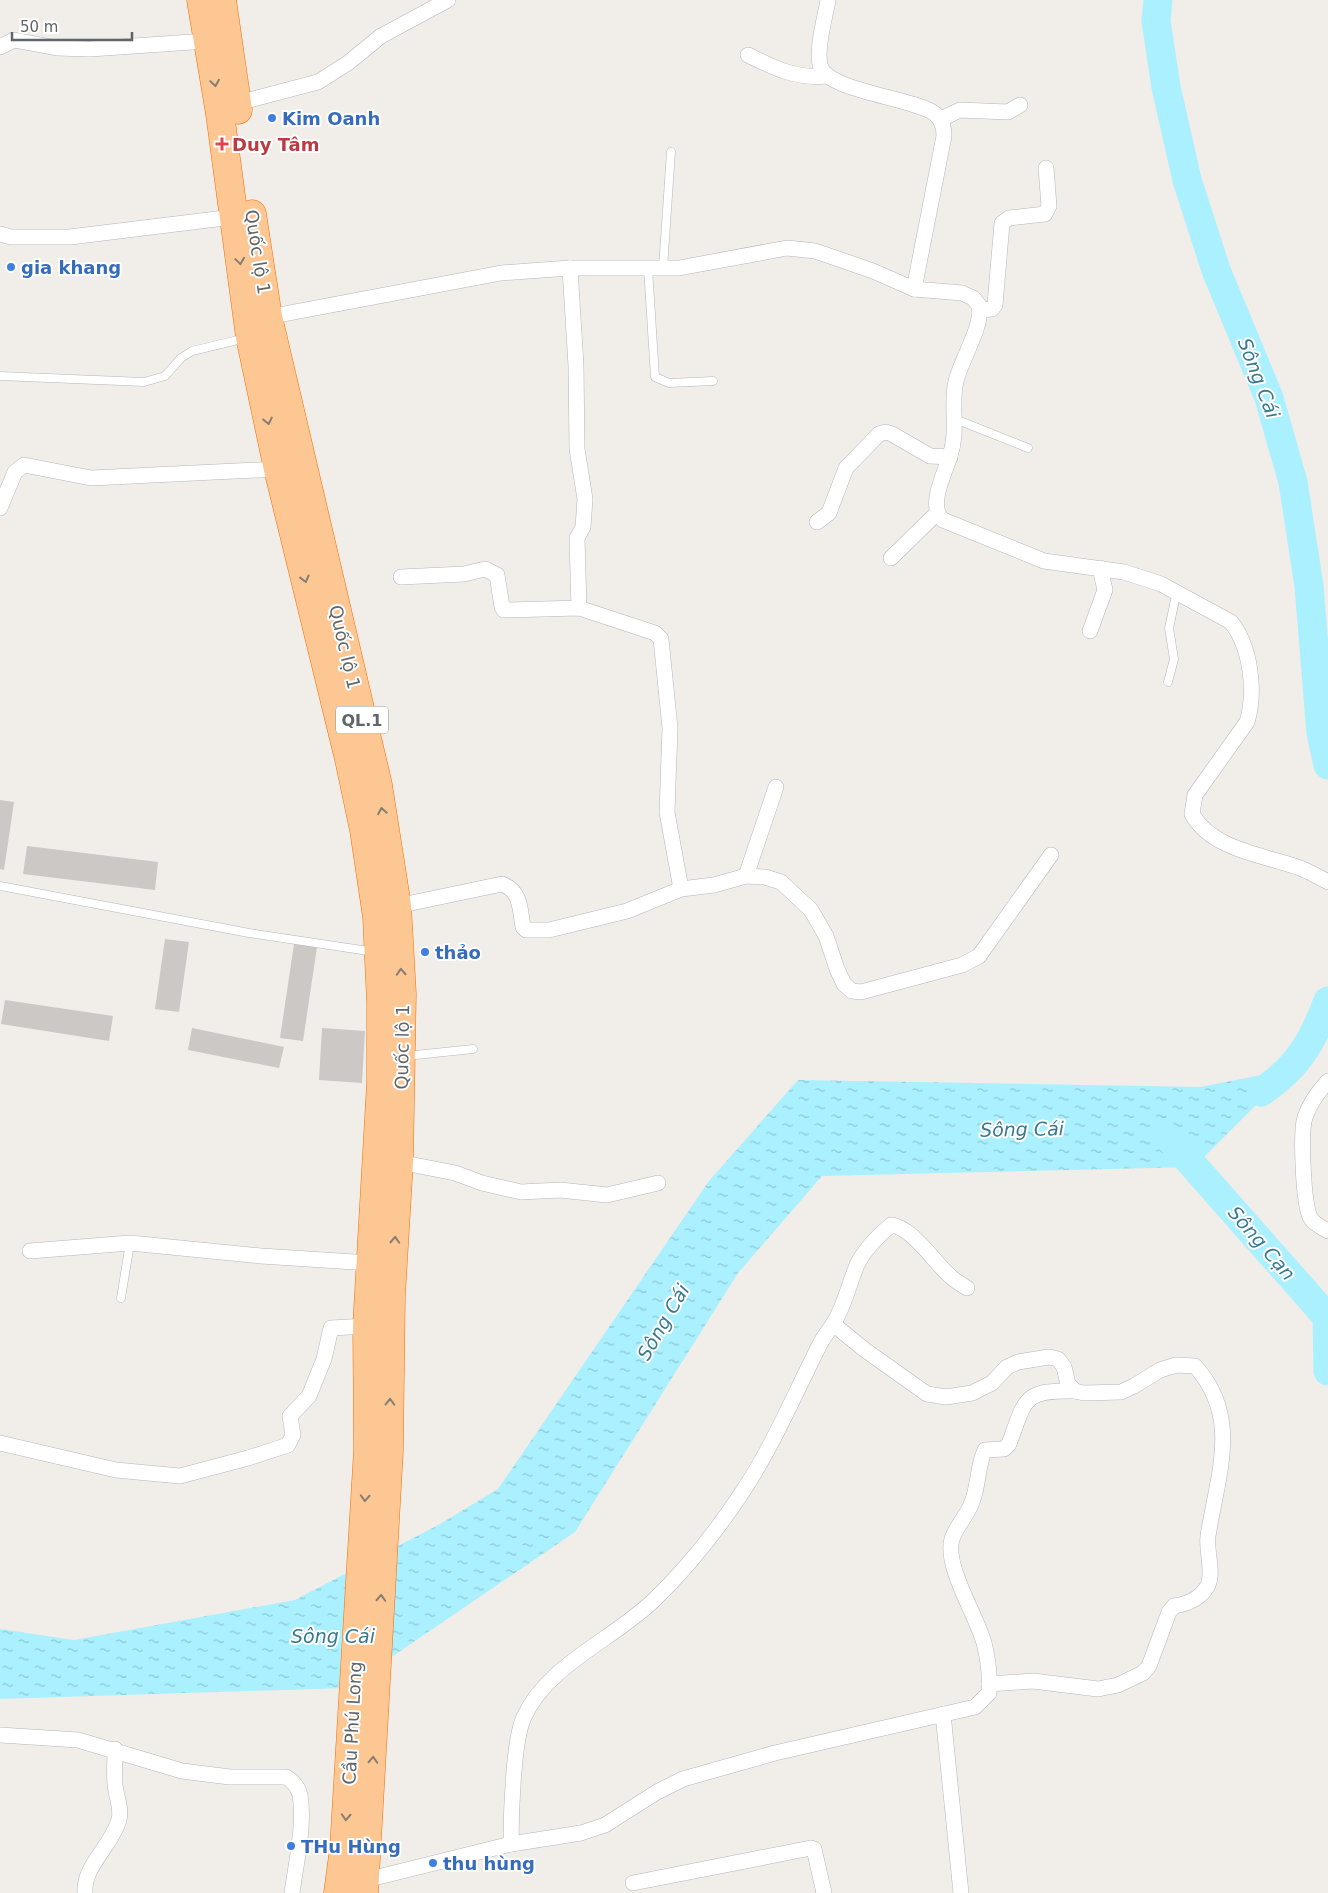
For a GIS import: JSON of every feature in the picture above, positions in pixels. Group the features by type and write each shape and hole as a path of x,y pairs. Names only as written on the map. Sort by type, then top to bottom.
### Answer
{"highway":[{"name":"Quốc lộ 1","path":"201,0 207,41 243,216 378,785 397,906 402,994 399,1162 379,1450"},
{"name":"Quốc lộ 1","path":"222,0 238,103 250,337 278,469 349,759 377,916 382,1003 381,1082 366,1326 379,1450"},
{"name":"Cầu Phú Long","path":"356,1846 379,1450"},
{"name":"QL.1","path":"356,1846 365,1886"},
{"name":"QL.1","path":"338,1893 356,1846"}],"street":[{"path":"238,103 318,82 348,63 381,36 448,0"},
{"path":"826,76 821,67 820,58 828,0"},
{"path":"0,47 14,40 57,48 90,50 207,41"},
{"path":"748,55 789,74 800,77 826,76 841,83 924,109 934,113 940,120 944,136 914,289"},
{"path":"940,120 960,110 1008,112 1020,105"},
{"path":"980,310 995,306 1002,223 1009,218 1045,214 1047,212 1049,206 1046,168"},
{"path":"0,234 11,237 70,237 243,216"},
{"path":"268,316 501,273 570,268 698,266 758,252 798,248 815,251 849,265 873,271 914,289 962,293 973,298 980,310 957,379 954,404 955,441 936,502 937,513 943,520 1034,558 1124,572 1177,592 1224,617 1236,629 1247,655 1252,700 1247,722 1195,795 1192,814 1197,822 1221,841 1302,869 1328,882"},
{"path":"570,268 576,366 577,449 585,499 583,527 577,538 579,608"},
{"path":"817,522 829,513 846,468 879,434 886,432 892,434 930,456 950,457"},
{"path":"0,508 15,472 24,465 92,478 278,469"},
{"path":"891,558 937,513"},
{"path":"1090,631 1105,590 1100,568"},
{"path":"401,578 464,574 485,569 497,575 504,610 579,608 655,633 661,639 670,728 666,812 681,889"},
{"path":"746,876 776,787"},
{"path":"397,906 502,884 512,888 517,893 523,927 526,930 549,930 628,911 681,889 714,886 746,876 765,877 780,882 811,910 826,936 844,984 852,991 860,992 962,965 979,956 1051,855"},
{"path":"1328,1081 1317,1093 1304,1122 1303,1159 1305,1193 1310,1217 1320,1227 1328,1231"},
{"path":"399,1162 455,1173 482,1183 521,1192 560,1190 606,1195 658,1183"},
{"path":"511,1844 518,1738 524,1717 536,1698 575,1659 619,1629 655,1599 705,1543 739,1497 770,1447 822,1341 833,1324 847,1295 857,1264 881,1234 891,1225 898,1226 924,1247 951,1277 967,1288"},
{"path":"30,1251 130,1243 261,1256 370,1262"},
{"path":"833,1324 872,1355 928,1394 946,1397 972,1392 992,1383 1007,1367 1018,1362 1049,1357 1058,1359 1064,1367 1068,1384 1075,1391"},
{"path":"0,1443 116,1470 134,1473 147,1471 172,1477 248,1458 288,1444 292,1435 290,1416 309,1396 324,1359 328,1332 331,1328 366,1326"},
{"path":"365,1886 511,1844 581,1833 605,1825 657,1792 682,1779 775,1753 975,1706 989,1693 990,1684 984,1644 958,1579 950,1550 952,1538 972,1504 979,1480 981,1458 985,1450 1004,1449 1009,1444 1027,1401 1034,1394 1050,1391 1084,1393 1121,1392 1160,1370 1176,1365 1195,1366 1217,1398 1223,1428 1220,1480 1208,1538 1209,1584 1202,1594 1189,1603 1174,1606 1164,1622 1149,1666 1135,1678 1098,1689 1033,1681 990,1684"},
{"path":"943,1714 961,1893"},
{"path":"0,1735 78,1740 115,1749 182,1771 230,1777 286,1777 292,1781 300,1795 300,1837 292,1893"},
{"path":"86,1893 85,1881 89,1870 105,1850 120,1817 115,1785 115,1749"},
{"path":"633,1882 811,1848 814,1849 824,1893"}],"lane":[{"path":"672,152 656,268 655,377 670,383 713,381"},
{"path":"0,376 144,382 165,376 181,358 192,351 250,337"},
{"path":"955,419 1028,448"},
{"path":"1168,682 1174,659 1169,628 1177,592"},
{"path":"0,886 249,932 379,953"},
{"path":"402,1057 473,1049"},
{"path":"121,1298 130,1243"}],"water":[{"name":"Sông Cái","path":"1292,1069 1194,1167 822,1176 738,1273 575,1532 346,1688 0,1699 0,1629 74,1640 295,1600 440,1524 498,1489 709,1181 798,1080 1200,1087"}],"building":[{"path":"0,800 14,802 4,870 0,869"},
{"path":"27,846 158,862 155,890 23,874"},
{"path":"165,939 189,942 179,1012 155,1009"},
{"path":"294,944 317,947 303,1041 280,1038"},
{"path":"5,1000 113,1016 109,1041 1,1024"},
{"path":"192,1028 284,1047 279,1068 188,1050"},
{"path":"322,1028 365,1031 362,1083 319,1080"}],"waterway":[{"name":"Sông Cái","path":"1158,0 1156,21 1166,87 1187,180 1216,270 1269,398 1293,482 1309,586 1321,733 1328,765"},
{"name":"Sông Cái","path":"1261,1092 1285,1073 1302,1053 1310,1042 1328,1001"},
{"name":"Sông Cạn","path":"1169,1138 1327,1317 1328,1371"}],"place":[{"name":"Kim Oanh","path":"272,118"},
{"name":"Duy Tâm","path":"222,144"},
{"name":"gia khang","path":"11,267"},
{"name":"thảo","path":"425,952"},
{"name":"THu Hùng","path":"291,1846"},
{"name":"thu hùng","path":"433,1863"}]}
